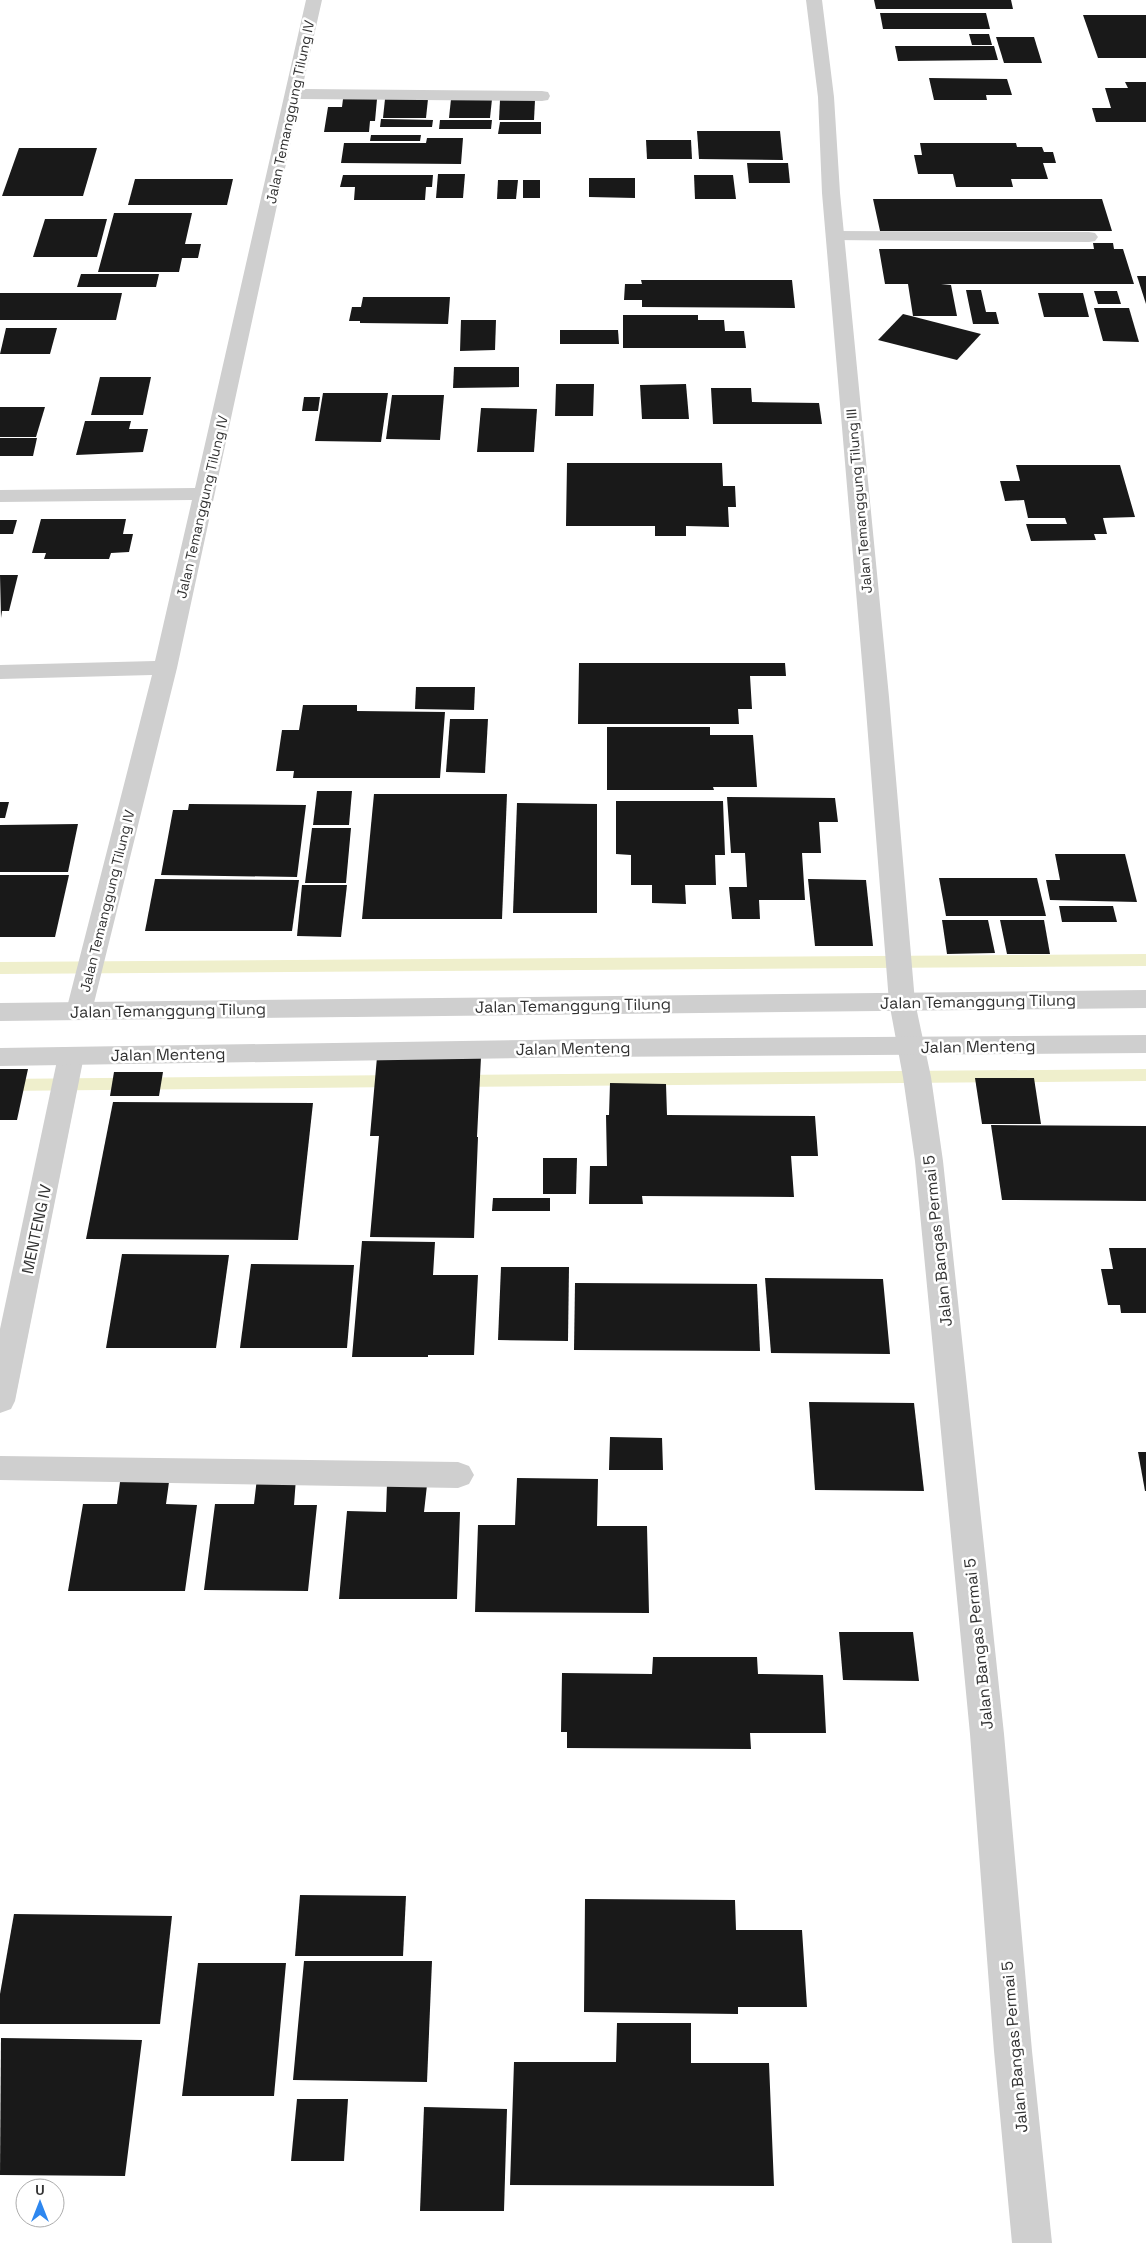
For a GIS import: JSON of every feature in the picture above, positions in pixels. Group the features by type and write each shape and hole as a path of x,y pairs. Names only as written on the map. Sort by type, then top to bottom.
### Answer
{"street":[{"name":"Jalan Temanggung Tilung IV","path":"79,1011 166,668 314,0"},
{"name":"Jalan Temanggung Tilung III","path":"814,0 826,97 835,236 878,697 902,1002 911,1046"},
{"path":"294,94 542,96"},
{"path":"835,236 1089,237"},
{"path":"0,496 204,494"},
{"path":"0,672 166,668"},
{"name":"Jalan Temanggung Tilung","path":"0,1012 1146,999"},
{"name":"Jalan Menteng","path":"0,1056 594,1048 1146,1044"},
{"name":"Jalan Bangas Permai 5","path":"911,1046 929,1161 987,1734 1013,2051 1032,2243"},
{"name":"MENTENG IV","path":"0,1401 4,1367 71,1056"},
{"path":"0,1468 458,1476"}],"building":[{"path":"874,0 1011,0 1013,9 876,9"},
{"path":"880,13 986,13 990,29 883,29"},
{"path":"1083,15 1146,15 1146,58 1098,58"},
{"path":"969,34 989,34 992,45 972,45"},
{"path":"996,37 1034,37 1042,63 1004,63"},
{"path":"895,46 994,46 998,60 898,61"},
{"path":"929,78 1007,79 1012,95 986,95 987,100 934,100"},
{"path":"1125,82 1146,82 1146,122 1096,122 1092,108 1111,108 1105,88 1128,88"},
{"path":"343,99 377,99 375,121 370,121 369,132 324,132 328,107 342,107"},
{"path":"385,99 428,99 426,118 383,118"},
{"path":"451,99 492,99 490,118 449,118"},
{"path":"500,100 535,100 534,120 499,120"},
{"path":"381,119 433,120 432,127 380,127"},
{"path":"440,120 492,120 491,129 439,129"},
{"path":"500,122 541,122 541,134 498,134"},
{"path":"697,131 780,131 783,160 699,159"},
{"path":"371,135 421,135 420,141 370,141"},
{"path":"427,138 463,138 461,164 341,163 344,143 426,143"},
{"path":"646,140 691,140 692,159 647,159"},
{"path":"920,143 1016,143 1017,147 1042,147 1044,152 1053,152 1056,163 1043,163 1048,179 1011,179 1013,187 956,187 953,174 918,174 914,155 922,155"},
{"path":"19,148 97,148 83,196 2,196"},
{"path":"747,163 788,163 790,183 749,183"},
{"path":"438,174 465,174 463,198 436,198"},
{"path":"343,175 433,175 432,187 426,187 425,200 354,200 355,187 340,187"},
{"path":"694,175 733,175 736,199 695,199"},
{"path":"589,178 635,178 635,198 589,197"},
{"path":"135,179 233,179 227,205 128,205"},
{"path":"498,180 518,180 516,199 497,199"},
{"path":"523,180 540,180 540,198 523,198"},
{"path":"873,199 1102,199 1112,231 880,231"},
{"path":"114,213 192,213 185,244 201,244 198,258 182,258 179,272 98,272"},
{"path":"45,219 107,219 97,257 33,257"},
{"path":"1093,243 1113,243 1114,249 1123,249 1134,284 941,284 951,285 957,316 913,316 908,284 885,284 879,249 1094,249"},
{"path":"81,274 159,274 156,287 77,287"},
{"path":"1137,276 1146,276 1146,304"},
{"path":"641,280 792,280 795,308 642,307 642,300 624,300 625,284 642,284"},
{"path":"966,290 981,290 986,312 996,312 999,324 973,324"},
{"path":"1094,291 1117,291 1121,304 1098,304"},
{"path":"0,293 122,293 116,320 0,320"},
{"path":"1038,293 1083,293 1089,317 1044,317"},
{"path":"363,297 450,297 448,324 360,323 360,321 349,321 352,307 361,307"},
{"path":"1094,308 1129,308 1139,342 1103,341"},
{"path":"903,314 981,334 957,360 878,340"},
{"path":"623,315 698,315 698,320 724,320 725,331 744,331 746,348 623,348"},
{"path":"461,320 496,320 495,350 460,351"},
{"path":"6,328 57,328 50,354 0,354"},
{"path":"560,330 618,330 619,344 560,344"},
{"path":"454,367 519,367 519,387 453,388"},
{"path":"100,377 151,377 143,415 91,415"},
{"path":"556,384 594,384 593,416 555,416"},
{"path":"686,384 689,419 642,419 640,385"},
{"path":"711,388 751,388 752,402 819,403 822,424 713,424"},
{"path":"323,393 388,393 381,442 315,441"},
{"path":"392,395 444,395 440,440 386,439"},
{"path":"304,397 320,397 318,411 302,411"},
{"path":"0,407 45,407 36,437 0,437"},
{"path":"481,408 537,409 534,452 477,452"},
{"path":"85,421 131,421 129,429 148,429 143,452 76,455"},
{"path":"0,438 37,438 33,456 0,456"},
{"path":"567,463 722,463 723,486 735,486 736,507 728,507 729,527 686,526 686,536 655,536 655,526 566,526"},
{"path":"1016,465 1120,465 1135,517 1103,518 1107,534 1094,534 1096,540 1031,541 1026,524 1067,524 1065,518 1028,518 1024,500 1005,501 1000,481 1020,481"},
{"path":"41,519 126,519 123,534 133,534 129,552 111,553 109,559 44,559 46,553 32,553"},
{"path":"0,520 17,520 13,534 0,534"},
{"path":"0,575 18,575 9,611 2,611 1,618"},
{"path":"579,663 785,663 786,676 750,676 752,709 738,709 739,724 578,724"},
{"path":"416,687 475,687 474,710 415,709"},
{"path":"303,705 357,705 357,711 445,712 440,778 293,778 294,771 276,771 282,730 299,730"},
{"path":"450,719 488,719 485,773 446,772"},
{"path":"607,727 710,727 710,735 753,735 757,787 713,787 714,790 607,790"},
{"path":"317,791 352,791 349,825 313,825"},
{"path":"374,794 507,794 502,919 362,919"},
{"path":"727,797 835,798 838,822 819,822 821,853 802,853 805,900 759,900 760,919 732,919 729,887 747,887 745,853 731,853"},
{"path":"616,801 723,801 725,855 715,855 716,885 685,885 686,904 652,903 652,885 631,885 631,855 616,854"},
{"path":"0,802 9,802 5,818 0,818"},
{"path":"517,803 597,804 597,913 513,913"},
{"path":"189,804 306,805 297,877 161,875 173,810 188,810"},
{"path":"78,824 68,872 0,872 0,825"},
{"path":"312,828 351,828 346,883 305,883"},
{"path":"1055,854 1125,854 1137,902 1050,900 1046,880 1060,880"},
{"path":"0,875 69,875 55,937 0,937"},
{"path":"939,878 1037,878 1046,916 946,916"},
{"path":"155,879 299,880 292,931 145,931"},
{"path":"808,879 866,880 873,946 815,946"},
{"path":"302,885 347,885 341,937 297,936"},
{"path":"1059,906 1113,906 1117,922 1062,922"},
{"path":"942,920 988,920 995,953 947,954"},
{"path":"1000,920 1044,920 1050,954 1007,954"},
{"path":"377,1057 481,1057 474,1238 370,1237 379,1136 370,1136"},
{"path":"0,1069 28,1069 17,1120 0,1120"},
{"path":"114,1072 163,1072 159,1096 110,1096"},
{"path":"975,1078 1034,1078 1041,1124 982,1124"},
{"path":"610,1083 666,1084 667,1115 815,1116 818,1156 791,1156 794,1197 642,1196 643,1204 589,1204 590,1166 607,1166 606,1115 609,1115"},
{"path":"113,1102 313,1103 298,1240 86,1239"},
{"path":"991,1125 1146,1126 1146,1201 1002,1200"},
{"path":"543,1158 577,1158 576,1194 543,1194"},
{"path":"493,1198 550,1198 550,1211 492,1211"},
{"path":"362,1241 435,1242 433,1275 478,1275 474,1355 352,1357"},
{"path":"1109,1248 1146,1248 1146,1313 1121,1313 1120,1305 1108,1305 1101,1269 1113,1269"},
{"path":"122,1254 229,1255 216,1348 106,1348"},
{"path":"251,1264 354,1265 347,1348 240,1348"},
{"path":"501,1267 569,1267 568,1341 498,1340"},
{"path":"765,1278 883,1279 890,1354 771,1353"},
{"path":"575,1283 757,1284 760,1351 574,1350"},
{"path":"809,1402 914,1403 924,1491 815,1490"},
{"path":"610,1437 662,1438 663,1470 609,1470"},
{"path":"1138,1452 1146,1452 1146,1491 1145,1491"},
{"path":"257,1478 296,1478 294,1505 317,1505 308,1591 204,1590 215,1504 254,1504"},
{"path":"517,1478 598,1479 597,1526 647,1526 649,1613 475,1612 478,1525 515,1525"},
{"path":"120,1482 169,1482 166,1504 197,1505 185,1591 68,1591 83,1504 117,1504"},
{"path":"387,1484 427,1485 424,1512 460,1512 457,1599 339,1599 347,1511 386,1512"},
{"path":"839,1632 913,1632 919,1681 843,1680"},
{"path":"653,1657 757,1657 758,1674 823,1675 826,1733 750,1733 751,1749 567,1748 567,1732 561,1732 562,1673 652,1674"},
{"path":"300,1895 406,1896 403,1956 295,1956"},
{"path":"585,1899 735,1900 736,1930 802,1930 807,2007 738,2007 738,2014 584,2012"},
{"path":"14,1914 172,1916 160,2024 0,2024 0,1994"},
{"path":"304,1961 432,1961 427,2082 293,2080"},
{"path":"198,1963 286,1963 274,2096 182,2096"},
{"path":"617,2023 691,2023 691,2063 769,2063 774,2186 510,2185 514,2062 616,2062"},
{"path":"1,2038 142,2040 125,2176 0,2175"},
{"path":"297,2099 348,2099 344,2161 291,2161"},
{"path":"424,2107 507,2109 504,2211 420,2211"}],"waterway":[{"path":"0,968 1146,960"},
{"path":"454,1081 1146,1075"},
{"path":"0,1085 399,1081"}]}
